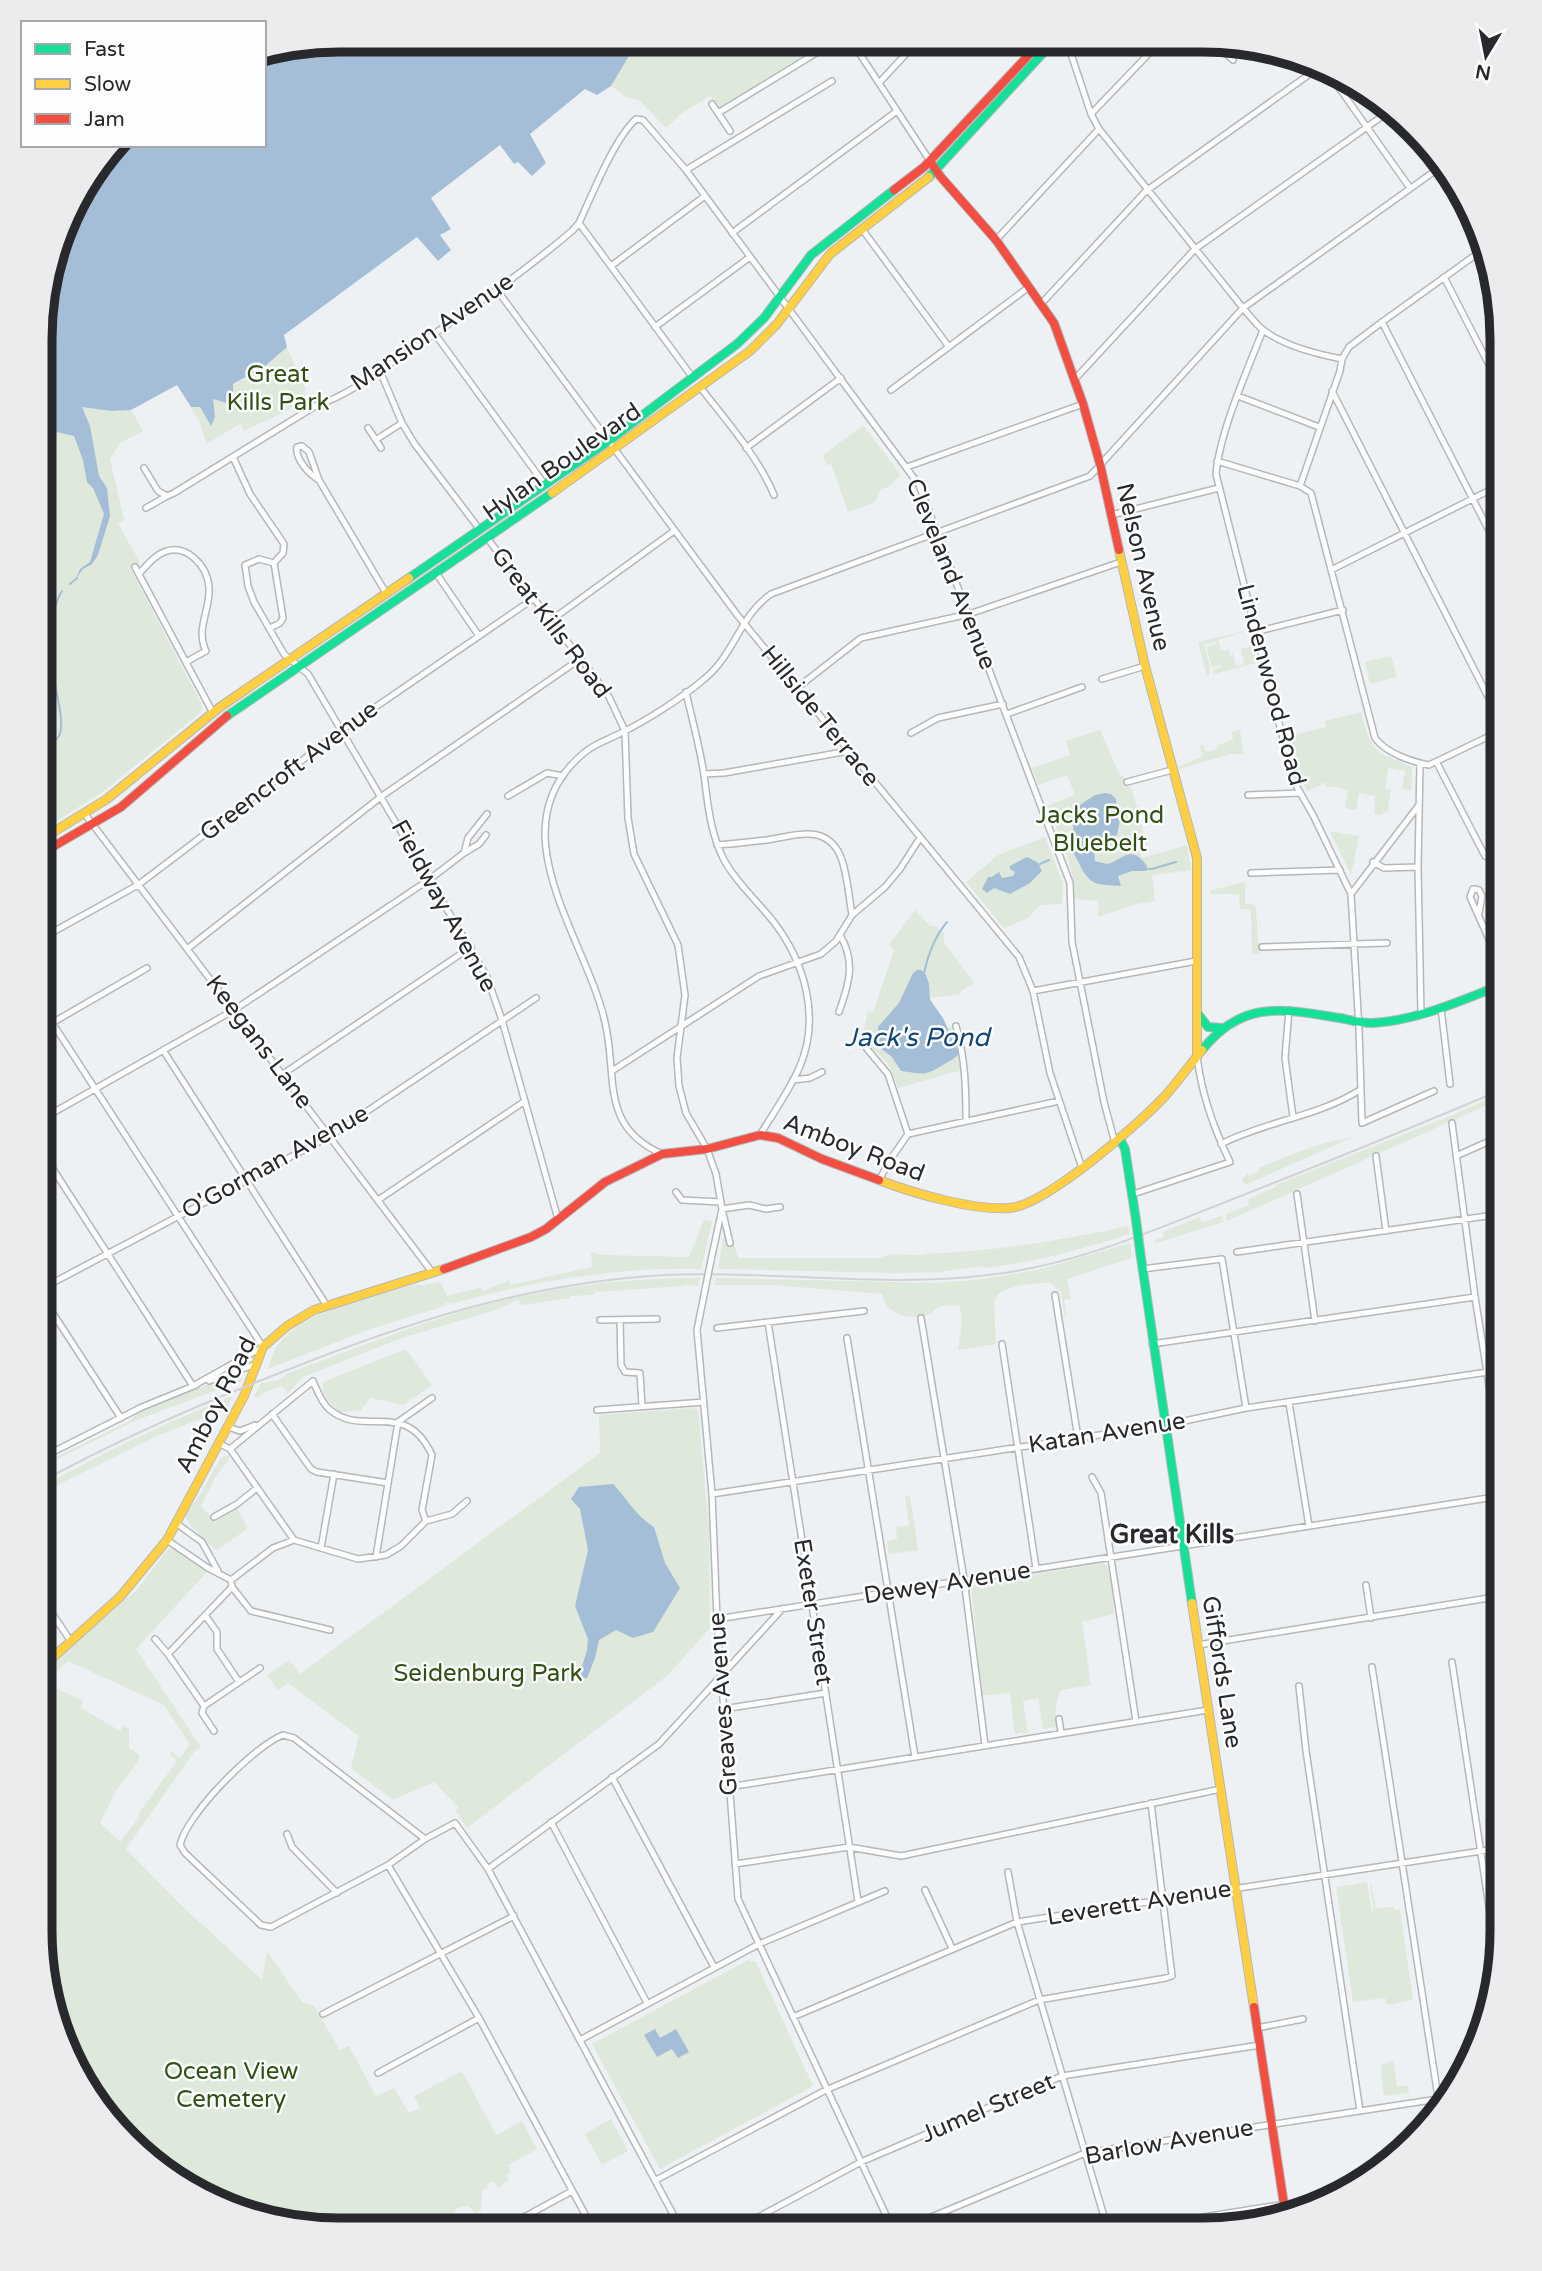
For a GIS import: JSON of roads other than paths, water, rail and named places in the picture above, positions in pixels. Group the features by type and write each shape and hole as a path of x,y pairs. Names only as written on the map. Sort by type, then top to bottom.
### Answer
{"main road":[{"name":"Hylan Boulevard","path":"52,833 117,792 213,713 607,442 752,331 798,270 823,244 903,185 930,161 1032,52"},
{"name":"Hylan Boulevard","path":"52,847 128,801 221,721 614,451 757,345 788,309 823,261 936,170 1044,52"},
{"name":"Nelson Avenue","path":"930,161 996,240 1058,330 1083,404 1100,464 1145,666 1197,858 1197,1056"},
{"name":"Amboy Road","path":"52,1657 125,1592 167,1540 220,1444 263,1347 300,1317 480,1257 531,1237 605,1182 662,1154 707,1149 761,1135 778,1138 822,1159 926,1196 1006,1209 1035,1200 1051,1191 1117,1141 1165,1096 1223,1028 1235,1020 1258,1012 1289,1010 1358,1021 1386,1021 1421,1015 1490,989"},
{"path":"1196,1009 1200,1020 1206,1026 1223,1028"},
{"name":"Giffords Lane","path":"1117,1141 1125,1149 1152,1344 1284,2206"}],"street":[{"path":"718,113 818,52"},
{"name":"Nelson Avenue","path":"858,52 930,161"},
{"path":"879,83 908,52"},
{"path":"1070,52 1091,114 1099,129 1146,191 1243,308 1263,330 1317,354 1342,359"},
{"path":"1091,114 1150,52"},
{"path":"1226,53 1233,60"},
{"path":"1041,304 1146,191 1313,74"},
{"path":"686,170 832,81"},
{"path":"1337,86 1410,188"},
{"path":"712,104 730,131"},
{"path":"732,233 897,111"},
{"path":"1074,379 1195,249 1382,116"},
{"name":"Cleveland Avenue","path":"639,118 686,170 919,485 1070,883 1071,939 1104,1102 1117,1141"},
{"name":"Mansion Avenue","path":"146,508 317,405 380,371 497,290 558,243 579,223 608,161 629,127 639,118"},
{"path":"996,240 1099,129"},
{"path":"662,1154 643,1144 621,1120 613,1099 604,1016 554,887 546,852 547,808 563,776 587,750 625,731 705,680 722,662 755,607 777,591 1083,480 1243,308 1434,171"},
{"path":"611,266 705,195"},
{"path":"579,223 693,378"},
{"path":"862,229 949,347"},
{"path":"1300,486 1342,359 1349,347 1476,254"},
{"path":"655,327 750,257"},
{"path":"1444,277 1490,367"},
{"path":"891,390 1030,286"},
{"name":"Hillside Terrace","path":"497,290 607,442 744,623 1019,957 1033,991 1050,1073 1082,1168"},
{"path":"1382,321 1490,532"},
{"name":"Lindenwood Road","path":"1263,330 1238,396 1217,461 1216,474 1294,782 1351,894 1362,1123 1434,1091"},
{"path":"435,334 545,485"},
{"name":"Great Kills Road","path":"380,371 402,423 414,443 480,530"},
{"path":"746,449 841,379"},
{"path":"700,387 746,449 774,495"},
{"path":"1332,391 1490,700"},
{"path":"1238,396 1319,427"},
{"path":"907,467 1083,404"},
{"path":"377,439 402,423"},
{"path":"368,428 381,448"},
{"path":"318,480 298,457 298,447 307,449 318,480 386,593"},
{"path":"233,457 250,494 284,544 283,553 274,563"},
{"path":"1217,461 1300,486 1311,493 1379,744 1429,765 1490,736"},
{"path":"144,468 158,491 167,496"},
{"path":"1111,515 1219,488"},
{"path":"1333,569 1490,490"},
{"path":"550,621 674,531"},
{"name":"Great Kills Road","path":"487,538 609,697 625,731 629,832 634,854 678,945 685,979 677,1058 679,1086 691,1124 707,1149"},
{"path":"186,662 206,651 201,633 209,585 198,562 187,552 168,550 137,571 213,713"},
{"path":"274,563 259,559 245,565 251,594 284,654 290,659"},
{"path":"797,688 861,638 969,614 1121,562"},
{"path":"270,628 280,623 283,618 274,563"},
{"path":"436,573 479,636"},
{"name":"Greencroft Avenue","path":"52,932 138,885 342,730 533,599"},
{"path":"1255,632 1343,610"},
{"name":"Fieldway Avenue","path":"290,659 308,674 487,978 502,1020 558,1219"},
{"path":"187,949 382,796 580,659"},
{"path":"1102,679 1145,666"},
{"path":"1007,714 1082,687"},
{"path":"686,692 704,774 711,828 717,845 725,862 788,943 806,989 810,1026 804,1055 793,1080 761,1135"},
{"path":"911,733 938,718 1003,704"},
{"path":"704,774 724,773 849,751"},
{"path":"1420,763 1418,867 1421,1015"},
{"path":"1437,763 1485,856 1490,859"},
{"path":"1127,782 1172,770"},
{"path":"508,796 547,773 563,776"},
{"path":"1248,795 1298,793"},
{"path":"1351,894 1419,805"},
{"name":"Keegans Lane","path":"84,813 432,1272"},
{"path":"464,853 468,838 487,814"},
{"path":"717,845 747,843 803,833 824,837 835,846 842,860 852,915"},
{"path":"52,1113 234,1010 430,879 479,844 486,835"},
{"path":"611,1071 760,976 821,954 839,935 852,915 885,887 920,838"},
{"path":"1373,862 1384,868 1418,867"},
{"path":"1251,873 1340,870"},
{"path":"1479,913 1490,938"},
{"path":"839,935 848,953 851,973 839,1012"},
{"path":"1262,947 1387,943"},
{"path":"283,1074 471,947"},
{"path":"1033,991 1196,961"},
{"path":"147,968 52,1023 263,1347 193,1386"},
{"name":"O'Gorman Avenue","path":"52,1283 330,1136 536,998"},
{"path":"1441,1008 1450,1084"},
{"path":"1289,1010 1285,1058 1293,1117"},
{"path":"956,1026 966,1074 966,1119"},
{"path":"867,1049 888,1074 908,1134"},
{"path":"163,1050 327,1306"},
{"name":"Nelson Avenue","path":"1132,1194 1230,1162 1221,1144 1200,1080 1197,1056"},
{"path":"793,1080 810,1078 822,1072"},
{"path":"1221,1144 1245,1132 1327,1108 1360,1090"},
{"path":"378,1200 525,1101"},
{"path":"879,1181 908,1134 966,1119 1059,1101"},
{"path":"1452,1123 1490,1395"},
{"path":"1456,1156 1490,1141"},
{"name":"Greaves Avenue","path":"707,1149 716,1174 722,1209 697,1330 712,1494 717,1619 738,1899 887,2218"},
{"path":"1376,1156 1386,1231"},
{"path":"52,1169 193,1386"},
{"path":"676,1192 682,1200 721,1202"},
{"path":"1297,1194 1315,1321"},
{"path":"730,1242 722,1209 749,1205 766,1209 779,1207"},
{"path":"1237,1252 1490,1216"},
{"path":"1142,1269 1222,1259 1246,1408"},
{"path":"1055,1295 1077,1438"},
{"path":"1152,1344 1475,1297"},
{"path":"717,1328 864,1311"},
{"path":"52,1312 121,1418"},
{"path":"920,1318 964,1579 985,1745"},
{"path":"600,1320 657,1320"},
{"path":"620,1320 621,1365 625,1372 640,1373 642,1406"},
{"name":"Exeter Street","path":"768,1322 858,1901"},
{"path":"847,1338 915,1756"},
{"path":"1002,1345 1037,1568"},
{"path":"52,1452 165,1396 256,1364"},
{"name":"Katan Avenue","path":"712,1494 1165,1425 1246,1408 1490,1371"},
{"path":"230,1449 313,1381 326,1406 338,1415 359,1420 398,1422 410,1426 432,1455 422,1510 425,1521"},
{"path":"376,1557 398,1422 432,1398"},
{"path":"597,1410 704,1402"},
{"path":"1289,1403 1309,1526"},
{"path":"272,1414 311,1469 388,1483"},
{"path":"228,1427 242,1431 261,1422"},
{"path":"220,1444 230,1449 295,1540 358,1559 395,1551 425,1521 452,1514 467,1501"},
{"path":"321,1548 334,1474"},
{"path":"1092,1477 1101,1493 1136,1721"},
{"path":"214,1517 257,1488"},
{"name":"Dewey Avenue","path":"717,1619 1490,1498"},
{"path":"176,1523 202,1542 218,1572"},
{"path":"167,1540 231,1580"},
{"path":"231,1580 273,1548 295,1540"},
{"path":"231,1580 232,1587 251,1611 330,1630"},
{"path":"1366,1585 1371,1618"},
{"path":"168,1654 232,1587"},
{"path":"1198,1645 1490,1598"},
{"path":"488,1869 659,1744 782,1609"},
{"path":"52,1614 69,1640"},
{"path":"205,1615 218,1632 217,1649 239,1682"},
{"path":"155,1639 204,1706"},
{"path":"1451,1662 1490,1912"},
{"path":"1372,1667 1438,2096"},
{"path":"214,1731 202,1713 204,1706 260,1668"},
{"path":"1299,1686 1360,2111"},
{"path":"723,1710 826,1693"},
{"path":"729,1787 1208,1710"},
{"path":"1059,1719 1061,1733"},
{"path":"425,1839 288,1735 278,1737 232,1772 219,1786 180,1845 185,1853 266,1927 275,1926 337,1893 388,1865 425,1839 455,1824 488,1869 675,2218"},
{"path":"612,1777 714,1967"},
{"path":"735,1864 849,1847 901,1856 1220,1789"},
{"path":"656,2180 826,2090 1039,2000 1172,1976 1151,1803"},
{"path":"551,1822 647,2003"},
{"path":"287,1834 292,1847 337,1893"},
{"name":"Leverett Avenue","path":"793,2017 1017,1922 1490,1850"},
{"path":"388,1865 479,2018 587,2218"},
{"path":"1008,1872 1017,1922 1104,2218"},
{"path":"925,1890 952,1948"},
{"path":"580,2040 759,1944 885,1891"},
{"path":"323,2014 514,1916"},
{"path":"378,2073 479,2018"},
{"path":"1257,2028 1303,2019"},
{"name":"Jumel Street","path":"758,2218 861,2162 1062,2076 1260,2045"},
{"name":"Barlow Avenue","path":"929,2218 1085,2153 1435,2099"},
{"path":"522,2218 572,2191"},
{"path":"1211,2218 1275,2209"}],"water":[{"path":"340,52 631,52 611,86 597,95 585,89 530,134 546,163 532,176 518,162 514,164 500,145 431,198 451,229 440,235 451,250 438,261 417,237 284,335 287,347 264,367 233,384 233,405 213,399 215,417 211,426 200,407 191,407 177,385 131,410 112,411 82,407 90,426 99,476 107,488 110,516 98,555 76,579 80,569 90,562 104,514 93,488 87,482 83,460 74,436 57,432 52,435 52,340 55,302 62,266 74,230 91,196 127,147 266,147 266,62 284,58"},
{"path":"1105,793 1116,799 1117,817 1120,820 1117,835 1094,847 1095,861 1107,864 1132,854 1147,866 1146,871 1132,871 1118,876 1121,886 1099,884 1090,879 1073,850 1075,808 1095,795"},
{"path":"1027,857 1037,862 1042,871 1030,883 1010,894 994,888 987,893 982,889 988,877 999,872 1002,878 1013,876 1015,872 1010,866"},
{"name":"Jack's Pond","path":"917,970 926,975 930,1000 943,1018 959,1053 939,1067 924,1073 901,1071 892,1057 879,1047 878,1027 899,1003"},
{"path":"613,1484 637,1513 654,1527 665,1563 680,1588 653,1632 633,1638 616,1630 599,1640 587,1678 578,1679 588,1639 575,1606 588,1550 580,1509 571,1499 579,1487"},
{"path":"655,2029 660,2038 676,2029 689,2052 678,2058 672,2049 657,2057 644,2035"}],"waterway":[{"path":"70,584 77,578"},
{"path":"52,630 55,609 62,591"},
{"path":"52,662 61,730 52,743"},
{"path":"1038,865 1049,860"},
{"path":"1146,869 1176,862"},
{"path":"924,973 932,946 947,922"}],"railway":[{"path":"52,1476 184,1412 242,1388 368,1339 464,1309 563,1287 665,1275 914,1280 996,1274 1055,1263 1140,1236 1490,1095"}],"district":[{"name":"Great Kills","path":"1172,1534"}],"park label":[{"name":"Great Kills Park","path":"278,388"},
{"name":"Jacks Pond Bluebelt","path":"1100,829"},
{"name":"Seidenburg Park","path":"488,1673"},
{"name":"Ocean View Cemetery","path":"231,2085"}]}
